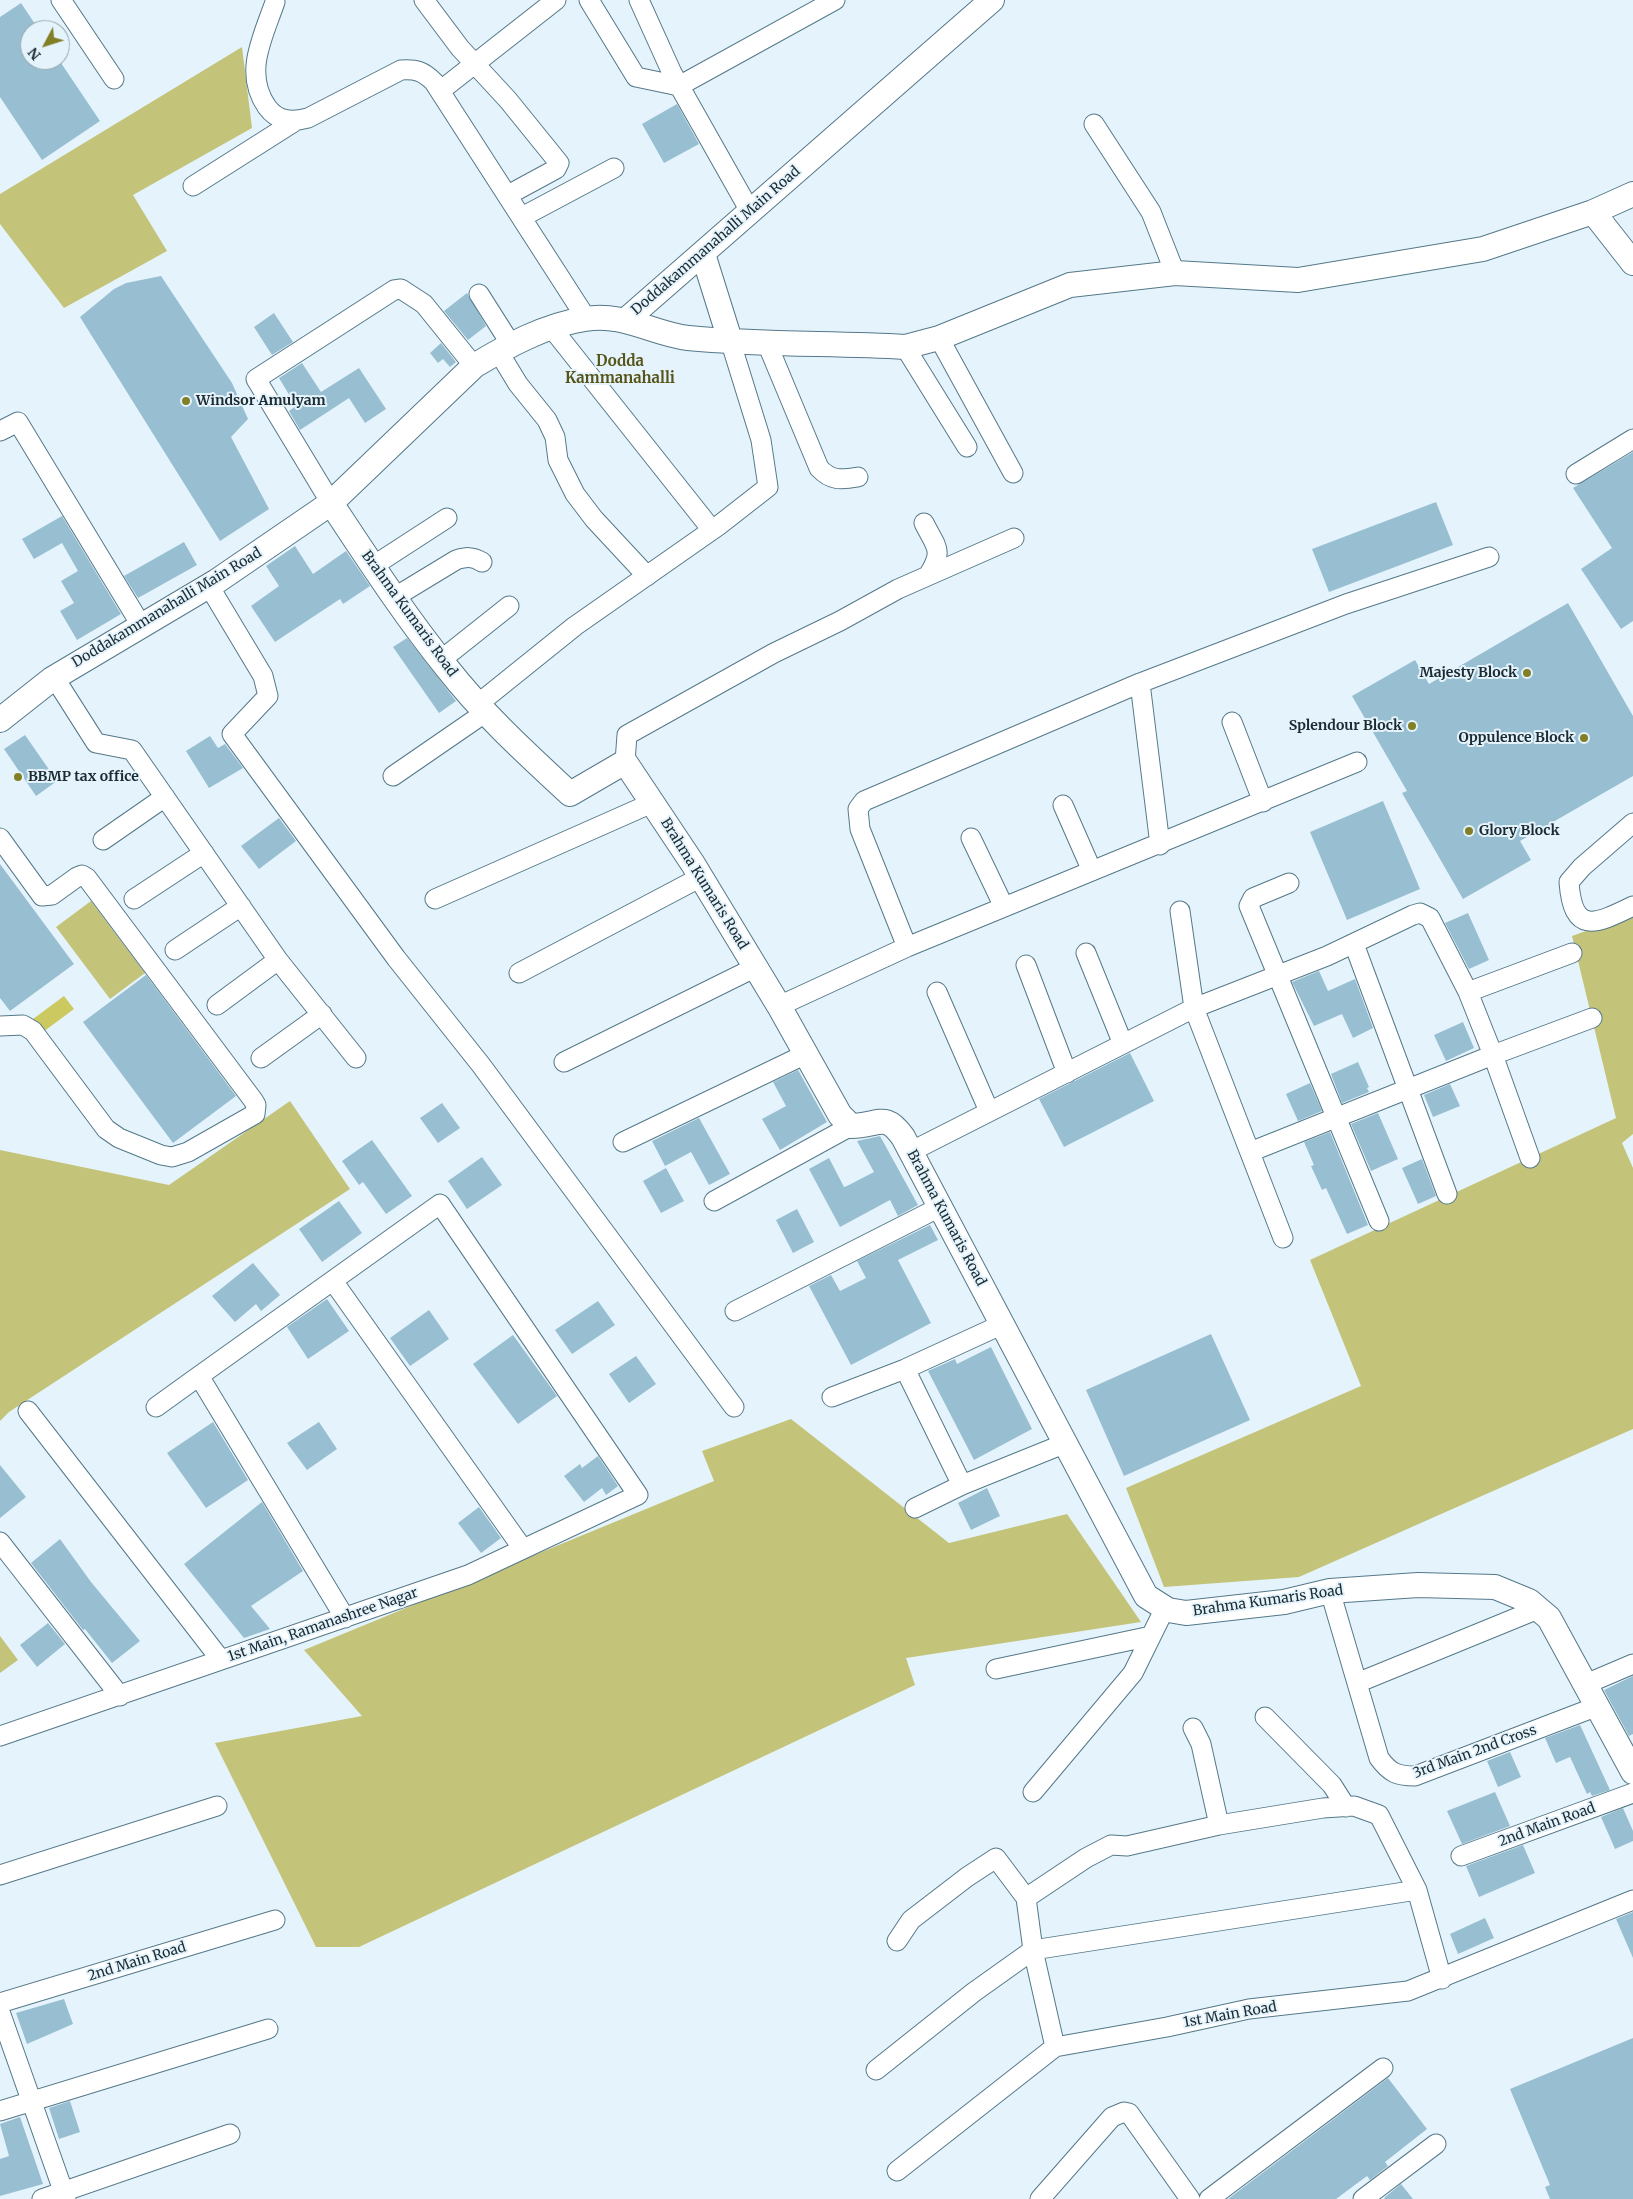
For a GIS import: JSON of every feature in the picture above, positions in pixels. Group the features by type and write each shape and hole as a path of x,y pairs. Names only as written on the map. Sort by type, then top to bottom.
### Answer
{"street":[{"path":"61,0 66,4 114,80"},
{"path":"424,0 473,64 508,100 559,163 556,169 508,195"},
{"path":"440,91 556,0"},
{"path":"589,0 636,77 679,86 834,0"},
{"path":"639,0 679,86 750,211"},
{"name":"Doddakammanahalli Main Road","path":"0,720 54,677 209,586 331,503 474,366 505,348 551,327 586,318 626,320 992,0"},
{"path":"275,2 256,59 255,78 259,96 269,110 281,120 294,122"},
{"path":"194,186 294,122 308,118 401,70 413,70 424,73 440,91 586,318"},
{"path":"1094,124 1151,212 1175,272"},
{"path":"522,217 614,168"},
{"path":"626,320 686,338 905,347 938,338 1070,285 1175,272 1298,280 1483,249 1593,212 1633,194"},
{"path":"1593,212 1633,263"},
{"path":"393,776 482,708 575,626 712,530 768,487 761,440 702,254"},
{"path":"331,503 256,379 394,290 401,289 424,304 474,366"},
{"path":"479,294 505,348 518,384 547,420 555,437 558,460 575,494 594,520 646,576"},
{"path":"551,327 712,530"},
{"path":"938,338 1013,473"},
{"path":"766,341 819,468 826,476 834,480 858,476"},
{"path":"905,347 967,447"},
{"path":"0,431 18,422 141,625"},
{"path":"1576,474 1633,439"},
{"name":"Brahma Kumaris Road","path":"331,503 373,566 441,660 482,708 570,794 625,762 701,877 756,967 840,1115 851,1126 863,1126 882,1121 894,1124 1003,1324 1146,1596 1165,1608 1186,1612 1284,1602 1330,1591 1418,1585 1495,1587 1529,1601 1549,1618 1633,1772"},
{"path":"373,566 447,518"},
{"path":"924,523 938,550 938,559 929,574"},
{"path":"625,762 628,735 774,652 929,574 1014,538"},
{"path":"395,597 456,560 466,557 475,558 482,562"},
{"path":"907,947 860,828 858,810 864,801 1140,683 1346,604 1489,557"},
{"path":"209,586 263,676 268,696 232,734 396,958 482,1065 734,1407"},
{"path":"441,660 509,606"},
{"path":"54,677 96,743 132,750 278,960 356,1058"},
{"path":"1140,683 1160,845"},
{"path":"1232,722 1263,802"},
{"path":"779,1006 907,947 1160,845 1357,762"},
{"path":"102,840 166,797"},
{"path":"436,900 652,802"},
{"path":"1064,805 1092,871"},
{"path":"1633,823 1582,867 1569,882 1570,899 1577,914 1586,921 1598,922 1633,906"},
{"path":"0,838 42,896 52,895 77,877 82,875 87,878 256,1104 255,1114 188,1152 172,1157 160,1155 119,1138 106,1129 33,1031 23,1025 0,1026"},
{"path":"971,838 1004,907"},
{"path":"134,899 204,853"},
{"path":"519,973 701,877"},
{"path":"1289,882 1253,898 1249,906 1379,1221"},
{"path":"175,950 240,906"},
{"path":"1180,911 1194,1008 1284,1238"},
{"path":"910,1152 1194,1008 1279,976 1420,913 1426,915 1434,924 1468,992 1530,1158"},
{"path":"1354,944 1447,1194"},
{"path":"1086,953 1123,1044"},
{"path":"1468,992 1572,953"},
{"path":"217,1005 278,960"},
{"path":"1026,965 1066,1073"},
{"path":"564,1062 756,967"},
{"path":"937,992 989,1111"},
{"path":"261,1058 322,1014"},
{"path":"1250,1152 1337,1119 1493,1055 1592,1018"},
{"path":"623,1142 806,1054"},
{"path":"714,1201 851,1126"},
{"name":"1st Main, Ramanashree Nagar","path":"0,1736 468,1575 638,1495 440,1204 333,1281"},
{"path":"735,1310 940,1207"},
{"path":"156,1407 333,1281 523,1549"},
{"path":"832,1397 906,1369 1003,1324"},
{"path":"906,1369 962,1485"},
{"path":"199,1376 345,1618"},
{"path":"28,1411 221,1660"},
{"path":"915,1508 962,1485 1066,1443"},
{"path":"0,1542 120,1696"},
{"name":"3rd Main 2nd Cross","path":"1330,1591 1379,1758 1388,1771 1400,1776 1415,1776 1598,1706"},
{"path":"1033,1792 1133,1673 1165,1608"},
{"path":"1357,1683 1538,1609"},
{"path":"996,1669 1150,1636"},
{"path":"1586,1684 1633,1664"},
{"path":"1265,1717 1332,1785 1346,1807"},
{"path":"1193,1728 1201,1744 1219,1825"},
{"name":"2nd Main Road","path":"1461,1856 1633,1793"},
{"path":"0,1875 216,1806"},
{"path":"1026,1898 1086,1858 1111,1846 1127,1846 1219,1825 1323,1808 1354,1806 1378,1815 1417,1890 1442,1979"},
{"path":"897,1941 911,1920 966,1877 996,1858 1026,1898 1033,1950 1055,2046"},
{"path":"876,2070 974,1992 1033,1950 1417,1890"},
{"name":"1st Main Road","path":"897,2171 1055,2046 1167,2027 1249,2009 1408,1991 1442,1979 1633,1900"},
{"name":"2nd Main Road","path":"0,2003 275,1920"},
{"path":"0,2012 33,2100 65,2195"},
{"path":"0,2111 268,2029"},
{"path":"1209,2199 1383,2068"},
{"path":"1040,2199 1112,2117 1124,2112 1128,2113 1190,2199"},
{"path":"42,2199 65,2195 230,2134"},
{"path":"1363,2199 1436,2144"}],"shaded area":[{"path":"242,47 252,128 133,195 167,251 64,308 0,224 0,194"},
{"path":"91,901 145,973 110,999 56,927"},
{"path":"1633,914 1633,1134 1622,1143 1633,1168 1633,1429 1299,1577 1164,1587 1126,1488 1361,1386 1310,1260 1616,1118 1572,936"},
{"path":"64,996 74,1009 39,1035 29,1022"},
{"path":"290,1101 350,1189 9,1412 0,1421 0,1150 169,1185"},
{"path":"791,1419 949,1543 1067,1514 1141,1622 906,1658 915,1685 359,1947 316,1947 215,1743 362,1716 304,1650 714,1481 702,1451"},
{"path":"0,1636 18,1660 0,1673"}],"building":[{"path":"21,3 32,20 20,20 20,70 66,70 100,121 42,160 0,97 0,17"},
{"path":"677,104 699,144 664,163 642,124"},
{"name":"Windsor Amulyam","path":"161,276 232,383 248,419 231,437 269,509 220,541 80,317 114,289 126,283"},
{"path":"467,293 486,326 468,340 444,311"},
{"path":"274,313 293,342 272,355 254,327"},
{"path":"441,343 456,362 450,367 443,359 438,363 430,353"},
{"path":"302,363 321,392 359,368 386,409 365,423 349,398 300,430 289,411 296,406 279,378"},
{"path":"1633,452 1633,621 1621,629 1581,569 1612,548 1573,488"},
{"path":"1436,502 1453,545 1329,592 1312,549"},
{"path":"62,516 121,614 77,640 60,611 74,603 61,581 78,571 62,543 34,559 22,539"},
{"path":"184,542 197,565 138,598 124,576"},
{"path":"295,546 313,574 346,551 370,586 343,604 340,599 275,642 251,606 279,586 266,566"},
{"path":"1568,603 1633,716 1633,776 1520,841 1531,860 1463,899 1402,793 1407,791 1352,696 1415,660 1429,684"},
{"path":"407,638 456,701 439,713 393,647"},
{"path":"25,735 57,781 36,796 4,749"},
{"path":"210,736 218,748 225,744 243,768 209,788 186,751"},
{"path":"1383,801 1420,889 1347,920 1310,832"},
{"path":"279,818 296,841 259,869 241,846"},
{"path":"0,864 74,964 10,1011 0,998"},
{"path":"1468,913 1489,960 1469,969 1445,923"},
{"path":"1319,971 1328,991 1355,979 1373,1028 1353,1038 1342,1014 1314,1026 1292,982"},
{"path":"146,975 236,1096 173,1143 83,1022"},
{"path":"1463,1022 1474,1048 1446,1061 1434,1035"},
{"path":"1130,1053 1154,1101 1064,1147 1039,1099"},
{"path":"1358,1062 1369,1087 1367,1088 1369,1092 1342,1103 1331,1074"},
{"path":"798,1070 827,1122 780,1150 762,1119 786,1106 773,1082"},
{"path":"1310,1083 1322,1111 1298,1121 1286,1094"},
{"path":"1450,1084 1460,1106 1433,1117 1424,1095"},
{"path":"442,1103 460,1128 438,1143 420,1118"},
{"path":"1378,1113 1398,1159 1371,1171 1351,1124"},
{"path":"699,1118 730,1174 709,1185 691,1152 665,1166 652,1141"},
{"path":"1330,1132 1368,1225 1347,1234 1326,1188 1322,1190 1311,1166 1314,1165 1304,1142"},
{"path":"880,1136 918,1205 898,1216 890,1200 840,1227 809,1169 829,1158 844,1187 847,1186 874,1172 857,1141"},
{"path":"372,1140 412,1196 386,1214 363,1182 359,1185 342,1161"},
{"path":"482,1157 502,1185 467,1209 448,1181"},
{"path":"1422,1159 1436,1196 1418,1204 1402,1168"},
{"path":"666,1168 684,1201 661,1213 643,1181"},
{"path":"339,1201 362,1233 322,1262 299,1229"},
{"path":"797,1209 814,1242 793,1253 776,1220"},
{"path":"930,1225 938,1240 898,1260 931,1323 851,1365 809,1286 831,1275 840,1291 866,1278 857,1261"},
{"path":"253,1263 280,1295 261,1311 256,1304 235,1322 212,1296"},
{"path":"327,1299 349,1331 308,1359 287,1327"},
{"path":"598,1301 615,1325 572,1354 555,1330"},
{"path":"429,1310 449,1339 410,1366 390,1338"},
{"path":"1211,1334 1250,1420 1124,1476 1086,1390"},
{"path":"513,1335 557,1396 518,1424 473,1364"},
{"path":"991,1347 1032,1429 974,1460 928,1371 955,1359 957,1364"},
{"path":"636,1356 656,1384 629,1403 609,1374"},
{"path":"213,1422 248,1480 206,1508 167,1453"},
{"path":"319,1422 337,1449 307,1470 287,1443"},
{"path":"598,1456 618,1486 606,1495 602,1488 584,1502 564,1476 580,1464 582,1468"},
{"path":"0,1465 26,1497 0,1518"},
{"path":"987,1488 1000,1516 971,1530 958,1503"},
{"path":"262,1502 303,1571 251,1606 270,1629 244,1638 184,1564"},
{"path":"479,1507 501,1538 481,1553 458,1523"},
{"path":"60,1539 91,1582 140,1641 112,1663 85,1629 83,1630 31,1563"},
{"path":"48,1623 65,1644 37,1667 20,1645"},
{"path":"1633,1676 1633,1734 1629,1736 1604,1690"},
{"path":"1580,1725 1610,1790 1592,1796 1590,1792 1587,1794 1570,1757 1556,1763 1545,1738"},
{"path":"1510,1752 1521,1777 1498,1787 1487,1761"},
{"path":"1495,1792 1510,1826 1462,1844 1447,1811"},
{"path":"1623,1808 1633,1831 1633,1841 1615,1849 1601,1817"},
{"path":"1523,1845 1535,1873 1479,1897 1466,1866"},
{"path":"1633,1912 1633,1958 1616,1919"},
{"path":"1485,1918 1494,1938 1458,1954 1450,1934"},
{"path":"64,1999 73,2024 27,2044 16,2013"},
{"path":"1633,2038 1633,2199 1550,2199 1545,2187 1550,2185 1510,2089"},
{"path":"1388,2078 1427,2129 1385,2162 1388,2166 1370,2180 1367,2176 1336,2199 1228,2199"},
{"path":"70,2101 80,2132 59,2139 49,2108"},
{"path":"20,2117 43,2184 0,2196 0,2159 9,2156 0,2124"},
{"path":"1401,2184 1413,2199 1384,2198"}],"place":[{"name":"Windsor Amulyam","path":"186,401"},
{"name":"Majesty Block","path":"1527,673"},
{"name":"Splendour Block","path":"1412,726"},
{"name":"Oppulence Block","path":"1584,738"},
{"name":"BBMP tax office","path":"18,777"},
{"name":"Glory Block","path":"1469,831"}],"district":[{"name":"Dodda Kammanahalli","path":"620,370"}]}
